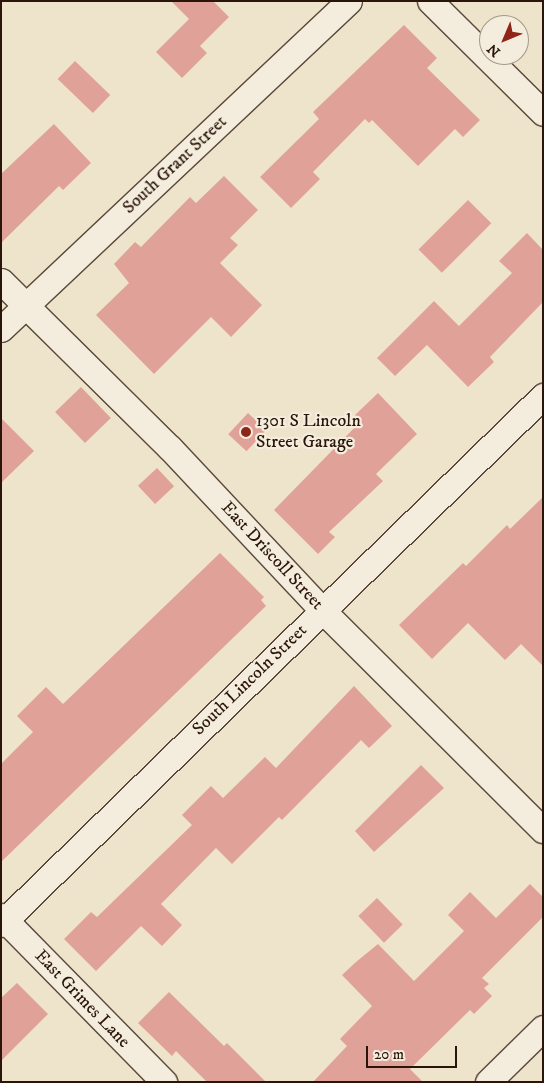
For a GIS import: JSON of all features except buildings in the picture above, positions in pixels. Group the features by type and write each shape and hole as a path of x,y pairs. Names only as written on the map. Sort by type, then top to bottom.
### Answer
{"street":[{"name":"South Grant Street","path":"1,329 349,1"},
{"path":"430,1 543,113"},
{"name":"East Driscoll Street","path":"1,281 170,448 322,610 543,830"},
{"name":"South Lincoln Street","path":"3,920 543,396"},
{"name":"East Grimes Lane","path":"3,920 164,1082"},
{"path":"488,1082 543,1028"}],"place":[{"name":"1301 S Lincoln Street Garage","path":"246,432"}]}
